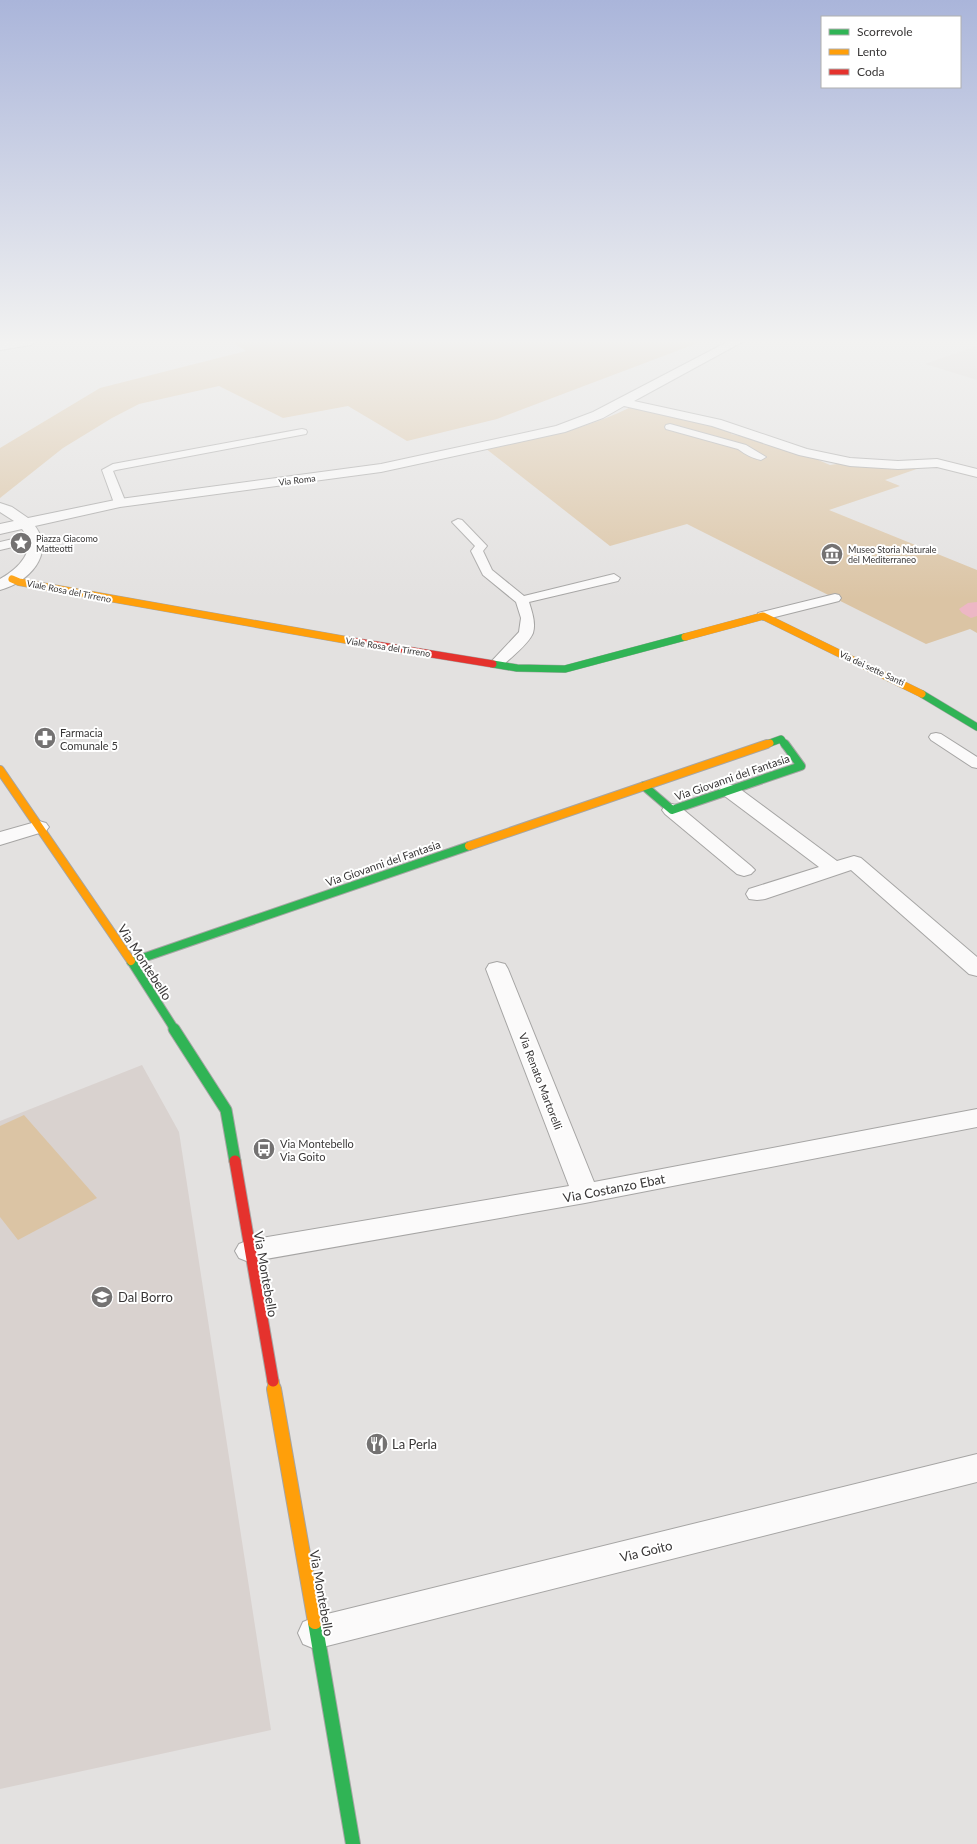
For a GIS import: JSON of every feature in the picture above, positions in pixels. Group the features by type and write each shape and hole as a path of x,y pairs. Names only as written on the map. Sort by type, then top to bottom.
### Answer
{"street":[{"name":"Via Roma","path":"26,523 120,503 381,468 565,427"},
{"path":"729,427 804,452 850,462 898,465 938,463 977,473"},
{"path":"0,507 16,515 26,523 34,538 35,554 26,566 6,582"},
{"path":"0,529 26,523"},
{"name":"Viale Rosa del Tirreno","path":"6,582 19,582 255,625 542,670 565,669 763,616"},
{"name":"Via dei sette Santi","path":"763,616 911,686 977,728"},
{"name":"Via Giovanni del Fantasia","path":"130,962 781,739 801,766 672,810 644,786"},
{"name":"Via Montebello","path":"0,770 130,962 226,1110 249,1251 353,1844"},
{"path":"729,790 835,869"},
{"path":"672,810 744,870"},
{"path":"0,839 39,827"},
{"path":"757,894 854,862 977,970"},
{"name":"Via Renato Martorelli","path":"497,969 585,1193"},
{"name":"Via Costanzo Ebat","path":"249,1251 585,1193 977,1118"},
{"name":"Via Goito","path":"316,1632 977,1468"}],"lane":[{"path":"670,427 727,442 742,447 751,454 762,457"},
{"path":"727,442 741,431"},
{"path":"120,503 107,470 113,467 302,432"},
{"path":"458,522 481,546 477,551 487,572 522,600 527,618 526,633 511,651 496,664"},
{"path":"0,546 34,538"},
{"path":"522,600 614,578"},
{"path":"763,616 835,598"},
{"path":"936,737 977,764"}],"shaded area":[{"path":"35,427 97,427 63,448 0,498 0,448"},
{"path":"383,427 464,427 407,441"},
{"path":"578,427 715,427 732,432 731,434 740,436 748,435 818,457 816,459 830,465 845,463 931,464 885,480 900,486 829,510 977,570 977,633 970,629 926,644 687,524 610,546 485,448"},
{"path":"977,602 977,616 971,618 962,613 959,609 968,603"},
{"name":"Dal Borro","path":"142,1065 179,1132 271,1730 0,1789 0,1121"},
{"path":"24,1115 97,1198 18,1240 0,1217 0,1126"}],"traffic: fast":[{"path":"493,664 517,668 565,669 685,637"},
{"path":"922,694 977,727"},
{"path":"644,786 672,810 801,766 781,739 770,743"},
{"path":"131,962 469,846"},
{"path":"131,961 226,1110 235,1161"},
{"path":"315,1622 353,1844"}],"traffic: slow":[{"path":"12,579 19,582 352,641"},
{"path":"685,637 763,616 922,694"},
{"path":"469,846 770,743"},
{"path":"0,770 131,961"},
{"path":"273,1381 315,1622"}],"traffic: jam":[{"path":"352,641 493,664"},
{"path":"235,1161 273,1381"}],"place":[{"name":"Piazza Giacomo Matteotti","path":"21,543"},
{"name":"Museo Storia Naturale del Mediterraneo","path":"832,554"},
{"name":"Farmacia Comunale 5","path":"45,738"},
{"name":"Via Montebello Via Goito","path":"264,1149"},
{"name":"Dal Borro","path":"102,1297"},
{"name":"La Perla","path":"377,1444"}]}
